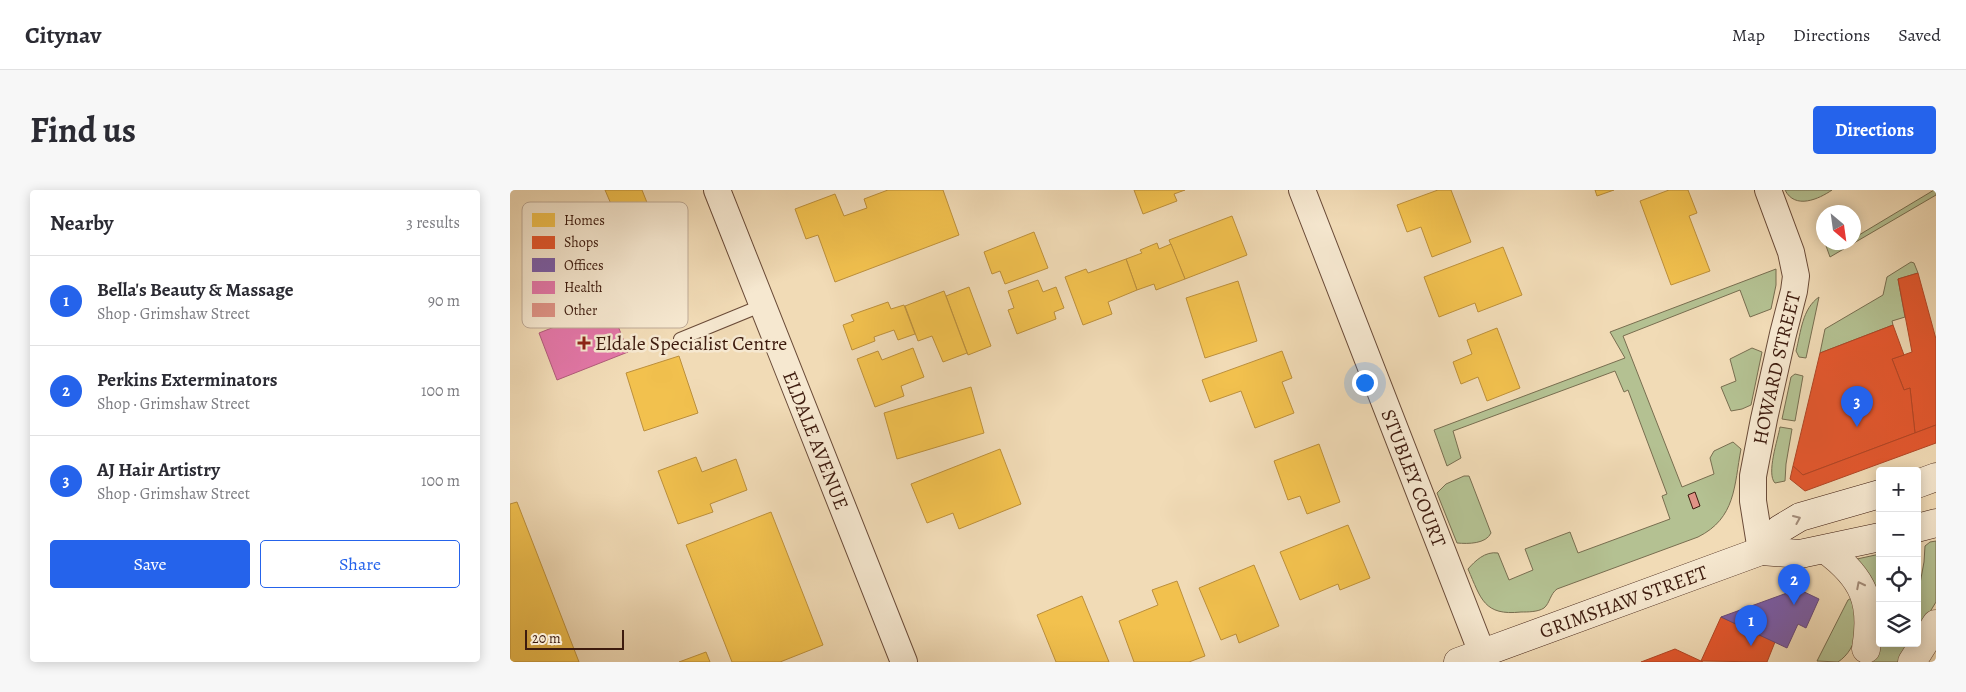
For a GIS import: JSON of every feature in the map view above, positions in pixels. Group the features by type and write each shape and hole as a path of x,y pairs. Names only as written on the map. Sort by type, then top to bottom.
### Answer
{"main road":[{"path":"1921,483 1936,477"},
{"name":"GRIMSHAW STREET","path":"1761,551 1780,529 1800,517 1876,495"},
{"path":"1921,527 1936,523"},
{"name":"GRIMSHAW STREET","path":"1475,659 1761,551 1800,554 1876,538"},
{"path":"1826,550 1852,572 1864,594 1870,620 1867,648"},
{"path":"1912,662 1936,624"}],"street":[{"name":"ELDALE AVENUE","path":"716,190 904,662"},
{"name":"STUBLEY COURT","path":"1302,190 1475,659"},
{"name":"HOWARD STREET","path":"1761,551 1753,501 1753,476 1796,276 1791,252 1768,190"}],"lane":[{"path":"680,339 763,305"}],"green space":[{"path":"1785,190 1832,190 1821,197 1801,201 1789,196"},
{"path":"1936,190 1936,195 1861,239 1861,234"},
{"path":"1828,250 1842,250 1830,257"},
{"path":"1911,262 1914,263 1918,273 1898,279 1905,317 1892,321 1893,325 1820,353 1825,329 1883,295 1887,277"},
{"path":"1776,269 1776,285 1771,309 1750,317 1740,290 1623,336 1682,487 1714,474 1710,458 1714,451 1733,442 1741,449 1731,500 1720,520 1698,537 1557,589 1546,606 1539,610 1509,613 1491,608 1481,597 1468,569 1481,557 1498,553 1509,580 1533,570 1525,549 1570,532 1578,553 1670,519 1662,496 1667,494 1628,390 1624,392 1615,371 1453,431 1461,458 1447,466 1434,430 1625,358 1610,332"},
{"path":"1819,297 1806,358 1799,357 1796,351 1803,321 1813,302"},
{"path":"1752,348 1762,352 1751,405 1731,411 1721,387 1736,381 1730,359"},
{"path":"1795,374 1803,376 1795,421 1782,419 1791,377"},
{"path":"1780,427 1792,429 1785,481 1775,483 1772,464"},
{"path":"1464,476 1469,476 1491,533 1489,537 1481,541 1457,543 1437,493 1446,484"},
{"path":"1936,541 1936,602 1921,626 1921,578 1925,546 1930,542"},
{"path":"1876,555 1876,591 1870,576 1857,559"},
{"path":"1853,597 1856,606 1857,624 1854,641 1850,649 1838,662 1817,661 1848,600"},
{"path":"1880,647 1910,647 1901,662 1867,662"}],"building: Homes":[{"path":"605,190 642,190 647,202 610,202"},
{"path":"888,190 943,190 959,235 835,282 818,235 806,239 795,209 835,194 844,216 867,208 864,199"},
{"path":"1134,190 1185,190 1174,194 1177,201 1143,214"},
{"path":"1438,190 1451,190 1471,242 1432,257 1421,227 1407,232 1397,205"},
{"path":"1595,190 1614,190 1597,196"},
{"path":"1669,190 1688,190 1697,213 1689,216 1710,271 1671,285 1640,201"},
{"path":"1232,216 1247,255 1185,279 1169,240"},
{"path":"1034,232 1048,268 1005,284 1000,271 992,274 984,252"},
{"path":"1157,243 1159,249 1171,244 1185,279 1156,290 1154,284 1137,290 1126,259 1142,253 1140,250"},
{"path":"1503,247 1522,295 1478,312 1475,303 1439,317 1424,277"},
{"path":"1126,259 1137,290 1108,302 1112,314 1083,325 1065,277 1086,269 1088,273"},
{"path":"1038,280 1043,292 1056,287 1064,308 1054,312 1056,319 1017,334 1008,310 1014,308 1008,291"},
{"path":"1238,281 1257,341 1205,358 1186,298"},
{"path":"969,287 991,346 968,355 946,296"},
{"path":"944,291 967,353 943,362 932,336 918,341 905,306"},
{"path":"888,302 891,309 904,305 915,334 898,340 894,330 874,337 875,341 852,350 843,325 854,321 851,315"},
{"path":"1497,328 1520,388 1487,401 1478,377 1461,384 1453,362 1472,354 1467,340"},
{"path":"913,348 924,377 901,386 904,396 875,407 857,359 878,351 882,360"},
{"path":"1282,351 1292,378 1282,382 1294,413 1255,428 1241,391 1210,402 1202,380"},
{"path":"679,356 698,413 644,431 626,373"},
{"path":"971,387 984,433 897,459 884,413"},
{"path":"1319,444 1340,502 1307,514 1300,496 1288,500 1274,461"},
{"path":"1000,449 1021,504 959,529 953,513 927,523 911,484"},
{"path":"696,457 702,472 736,459 747,490 710,504 713,512 678,524 658,471"},
{"path":"517,502 579,662 510,662 510,504"},
{"path":"771,512 823,645 780,662 732,662 686,545"},
{"path":"1348,525 1370,578 1340,590 1338,584 1300,600 1280,552"},
{"path":"1254,565 1279,626 1239,643 1236,634 1221,640 1199,588"},
{"path":"1177,581 1205,656 1189,662 1134,662 1119,621 1158,605 1152,590"},
{"path":"1082,596 1109,662 1056,662 1037,615"},
{"path":"706,652 710,662 679,662"}],"building: Shops":[{"path":"1918,273 1936,339 1936,425 1915,433 1910,388 1904,390 1892,359 1912,352 1898,279"},
{"path":"1893,325 1904,355 1892,359 1904,390 1910,388 1915,433 1803,475 1793,466 1820,353"},
{"path":"1936,425 1936,443 1805,491 1790,479 1793,466 1803,475"},
{"path":"1721,617 1775,642 1767,662 1701,661"},
{"path":"1675,649 1703,662 1641,662"}],"building: Offices":[{"path":"1798,589 1819,599 1806,628 1798,624 1787,648 1721,617"}],"building: Health":[{"name":"Eldale Specialist Centre","path":"552,328 619,328 628,352 557,380 539,333"}],"building: Other":[{"path":"1695,492 1700,506 1693,509 1688,495"}],"place":[{"name":"Eldale Specialist Centre","path":"584,343"},
{"name":"AJ Hair Artistry","path":"1857,427"},
{"name":"Perkins Exterminators","path":"1794,605"},
{"name":"Bella's Beauty & Massage","path":"1751,646"}]}
